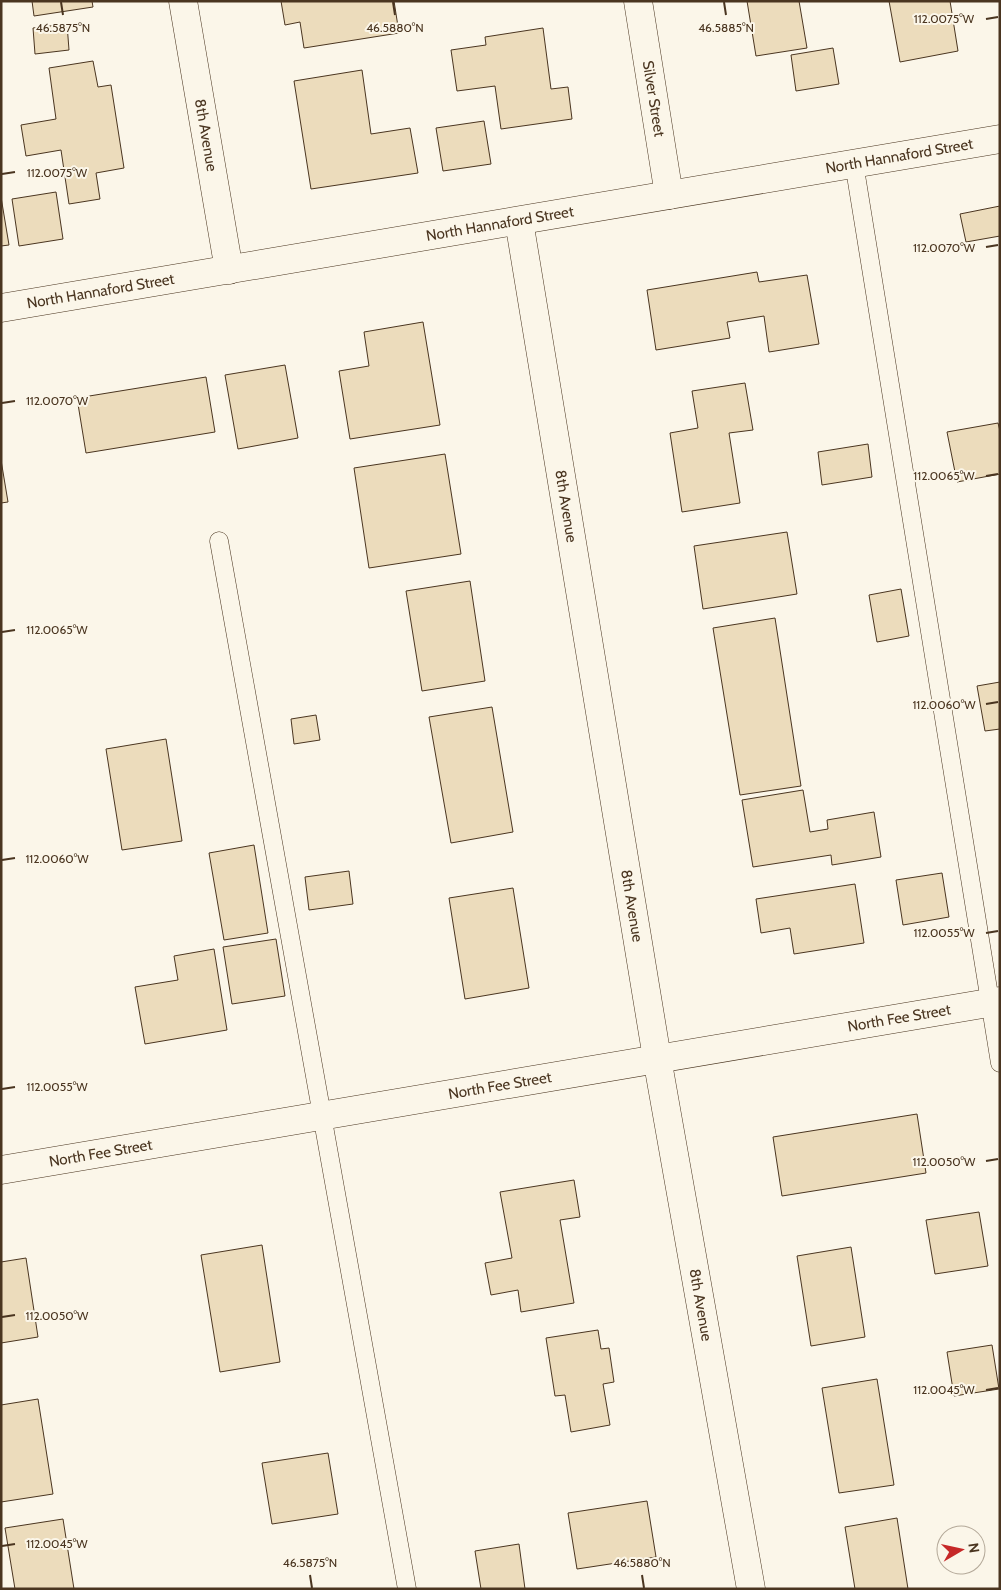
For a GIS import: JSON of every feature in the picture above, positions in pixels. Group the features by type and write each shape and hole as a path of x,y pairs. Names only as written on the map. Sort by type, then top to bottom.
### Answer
{"street":[{"name":"8th Avenue","path":"183,1 229,270"},
{"name":"Silver Street","path":"638,1 669,195"},
{"name":"North Hannaford Street","path":"1,308 1000,139"},
{"name":"8th Avenue","path":"519,221 657,1058 751,1589"},
{"name":"North Fee Street","path":"1,1170 994,1002"}],"lane":[{"path":"854,163 994,1002 1000,1064"},
{"path":"219,540 407,1589"}],"building":[{"path":"32,1 92,1 93,7 34,16"},
{"path":"281,1 394,1 399,33 304,48 300,22 285,25"},
{"path":"747,1 799,1 807,48 756,56"},
{"path":"889,1 950,1 958,51 900,62"},
{"path":"67,24 69,50 35,54 33,28"},
{"path":"543,28 551,89 568,87 572,119 501,129 495,86 457,91 451,50 486,45 485,37"},
{"path":"833,48 839,84 796,91 791,55"},
{"path":"93,61 98,87 111,85 124,168 96,173 100,199 69,204 61,150 26,156 21,125 56,119 49,68"},
{"path":"362,70 371,134 410,128 418,173 311,189 294,81"},
{"path":"484,121 491,164 443,171 436,128"},
{"path":"56,192 63,239 19,246 12,199"},
{"path":"1,197 9,245 1,246"},
{"path":"1000,206 1000,236 966,242 960,214"},
{"path":"757,272 759,282 807,275 819,344 769,352 764,316 727,322 730,338 656,350 647,290"},
{"path":"423,322 440,425 350,439 339,371 369,366 364,332"},
{"path":"285,365 298,438 238,449 225,375"},
{"path":"206,377 215,432 86,453 77,398"},
{"path":"745,383 753,430 729,433 740,503 682,512 670,433 698,428 692,391"},
{"path":"998,423 1000,431 1000,474 957,482 947,432"},
{"path":"868,444 872,477 822,485 818,452"},
{"path":"445,454 461,554 369,568 354,468"},
{"path":"1,460 8,502 1,503"},
{"path":"787,532 797,594 703,609 694,546"},
{"path":"470,581 485,681 422,691 406,591"},
{"path":"901,589 909,636 877,642 869,595"},
{"path":"775,618 801,786 740,795 713,628"},
{"path":"1000,682 1000,729 985,731 977,686"},
{"path":"492,707 513,832 451,843 429,717"},
{"path":"316,715 320,740 294,744 291,719"},
{"path":"166,739 182,841 122,850 106,749"},
{"path":"803,790 810,832 828,829 827,820 874,812 881,857 832,865 831,855 753,867 742,800"},
{"path":"254,845 268,933 224,940 209,853"},
{"path":"349,871 353,904 309,910 305,877"},
{"path":"942,873 949,917 903,925 896,880"},
{"path":"855,884 864,943 794,954 790,928 761,933 756,899"},
{"path":"513,888 529,988 465,999 449,898"},
{"path":"276,939 285,996 232,1004 223,947"},
{"path":"214,949 227,1030 145,1044 135,987 178,980 174,956"},
{"path":"917,1114 926,1173 782,1196 773,1137"},
{"path":"574,1180 580,1217 560,1220 574,1303 521,1312 518,1290 491,1295 485,1263 512,1258 500,1192"},
{"path":"979,1212 988,1266 935,1274 926,1220"},
{"path":"262,1245 280,1362 220,1372 201,1255"},
{"path":"851,1247 865,1337 811,1346 797,1256"},
{"path":"26,1258 38,1337 1,1343 1,1262"},
{"path":"598,1330 601,1349 609,1348 614,1382 603,1384 610,1425 571,1432 565,1395 555,1396 546,1338"},
{"path":"992,1345 999,1389 954,1396 947,1352"},
{"path":"877,1379 894,1485 839,1493 822,1388"},
{"path":"38,1399 53,1494 1,1502 1,1405"},
{"path":"328,1453 338,1514 272,1524 262,1463"},
{"path":"647,1501 656,1557 577,1569 568,1513"},
{"path":"897,1518 908,1589 855,1589 845,1527"},
{"path":"63,1519 74,1589 15,1589 5,1528"},
{"path":"519,1544 525,1589 481,1589 475,1551"}]}
